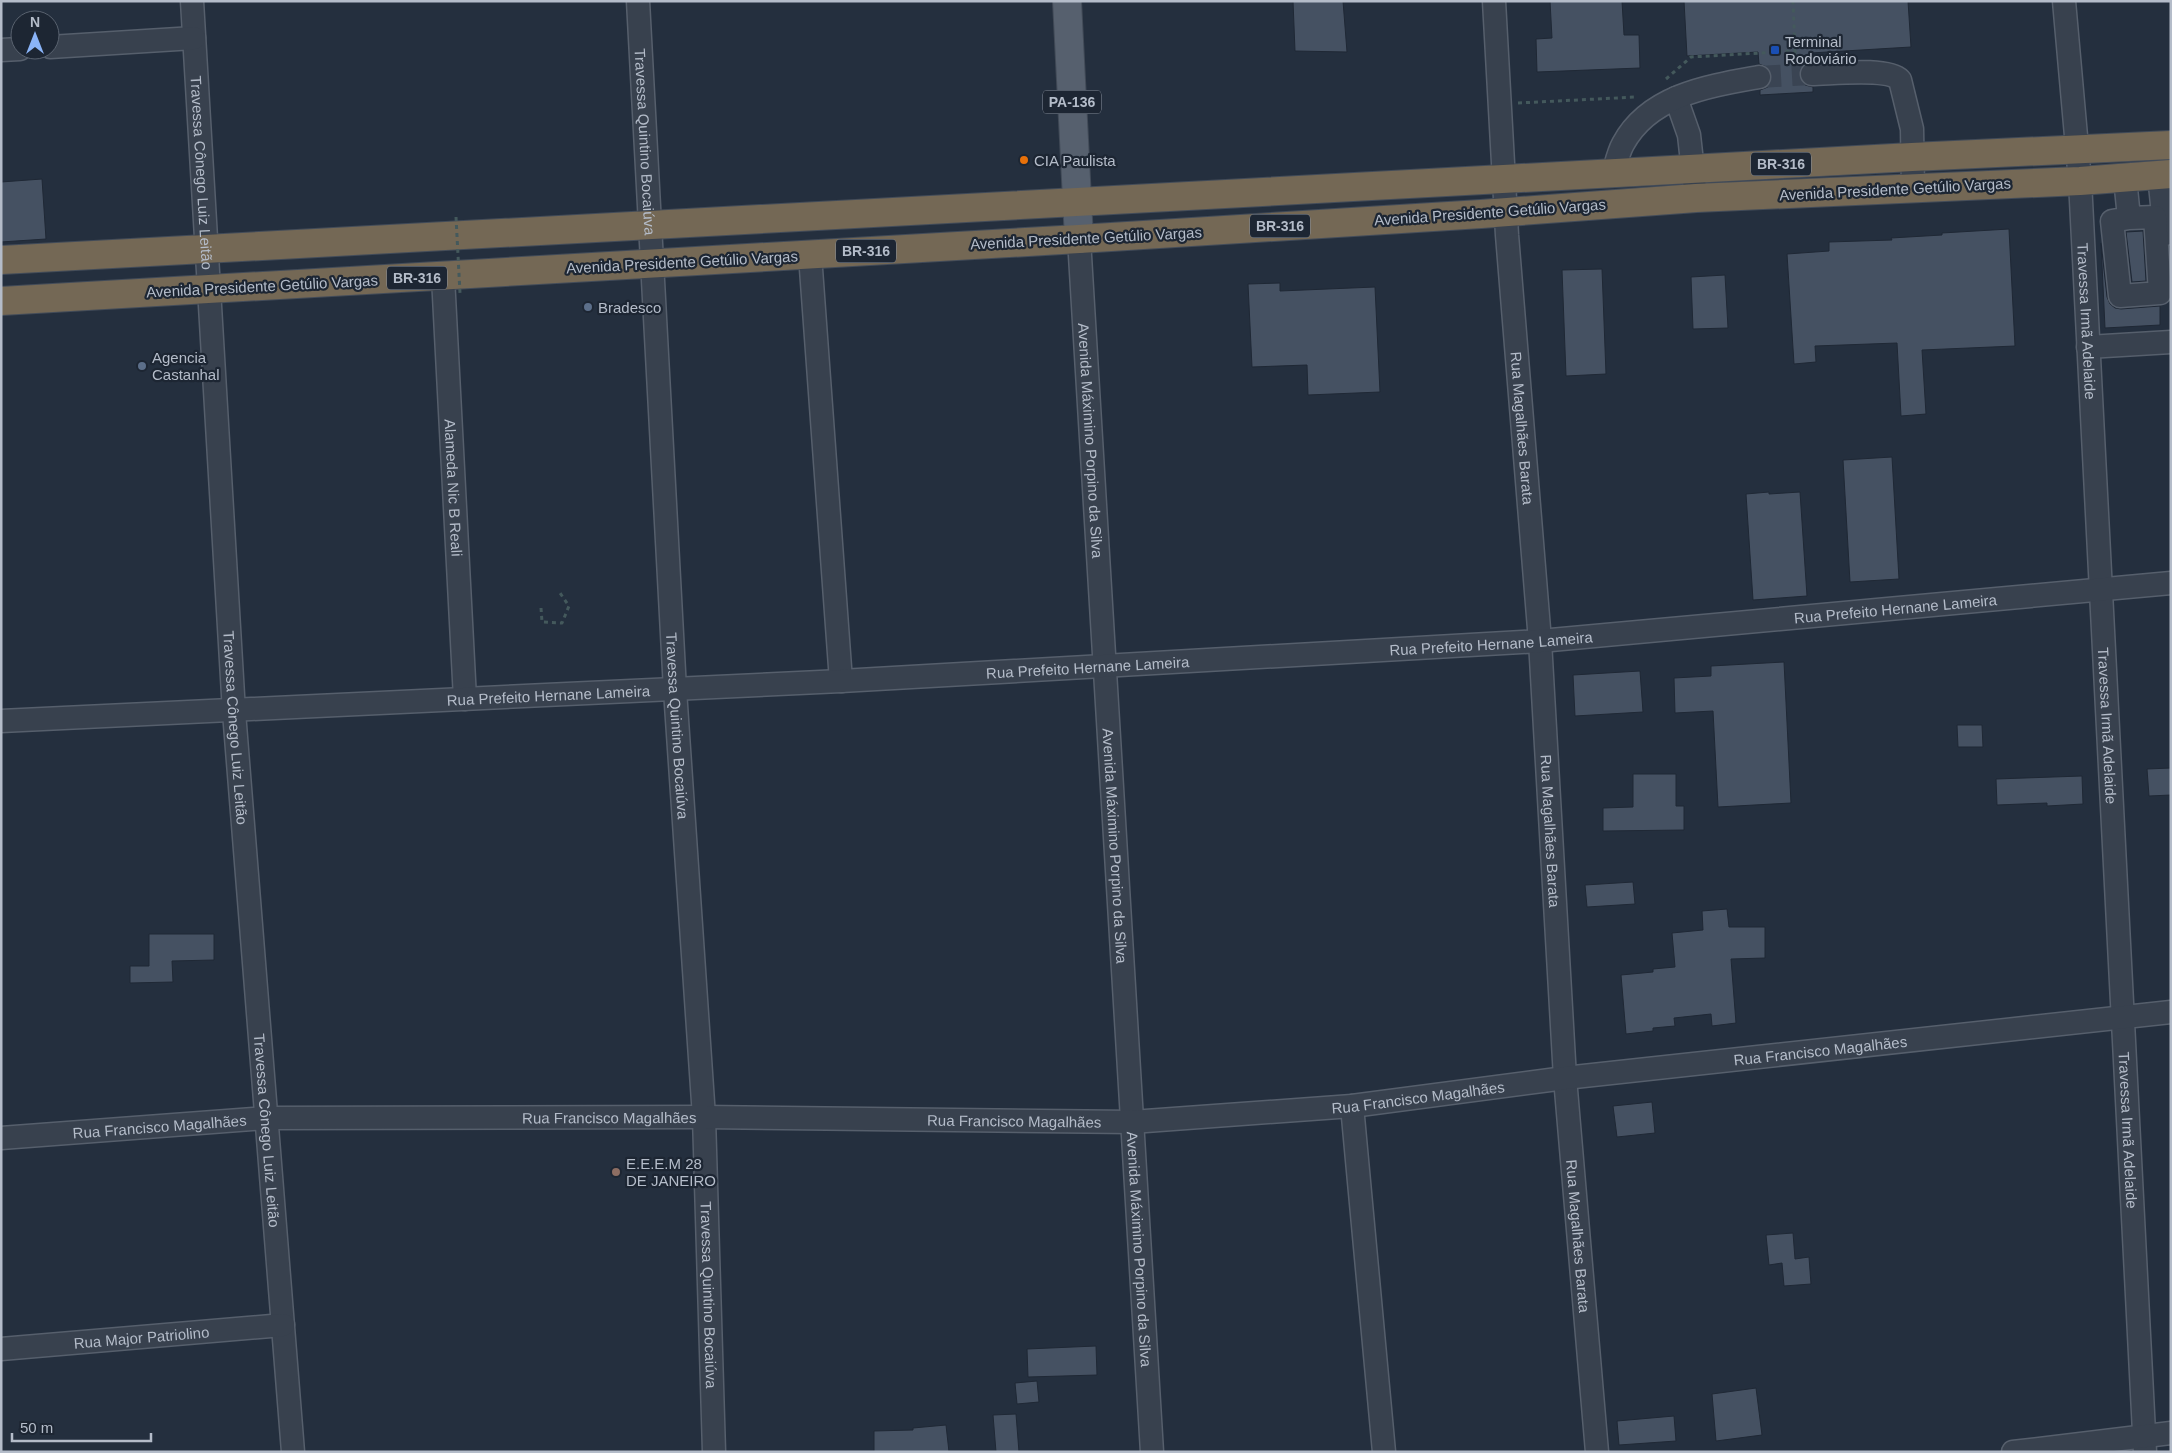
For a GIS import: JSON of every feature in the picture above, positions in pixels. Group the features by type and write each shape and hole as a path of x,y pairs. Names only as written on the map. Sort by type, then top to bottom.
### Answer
{"highway":[{"name":"Avenida Presidente Getúlio Vargas","path":"1,260 1912,157 2171,145"},
{"name":"Avenida Presidente Getúlio Vargas","path":"1,301 209,289 452,285 652,264 1080,239 1696,198 2165,175"}],"main road":[{"name":"PA-136","path":"1067,1 1080,239"}],"street":[{"name":"Travessa Cônego Luiz Leitão","path":"192,1 234,712 293,1452"},
{"name":"Travessa Quintino Bocaiúva","path":"638,1 674,690 704,1117 714,1452"},
{"path":"1494,1 1504,180"},
{"name":"Travessa Irmã Adelaide","path":"2064,1 2080,180 2145,1444"},
{"path":"60,46 194,38"},
{"path":"1812,74 1876,73 1897,76 1902,83 1912,129 1913,188"},
{"path":"1613,174 1623,144 1635,127 1668,91 1719,85 1760,77"},
{"path":"1668,91 1689,135 1696,198"},
{"path":"2165,175 2171,293"},
{"path":"2125,178 2129,218"},
{"name":"Rua Magalhães Barata","path":"1504,180 1540,641 1565,1078 1597,1452"},
{"name":"Avenida Máximino Porpino da Silva","path":"1080,239 1152,1452"},
{"path":"810,254 841,681"},
{"name":"Alameda Nic B Reali","path":"452,285 465,699"},
{"path":"2088,348 2171,342"},
{"name":"Rua Prefeito Hernane Lameira","path":"1,721 234,712 674,690 1540,641 2171,583"},
{"name":"Rua Francisco Magalhães","path":"1,1138 267,1118 704,1117 1132,1122 1352,1106 1565,1078 2171,1012"},
{"path":"1352,1106 1384,1452"},
{"name":"Rua Major Patriolino","path":"1,1349 283,1325"},
{"path":"2013,1452 2145,1444 2171,1434"}],"path":[{"path":"1668,91 1692,57 1796,51 1793,1"},
{"path":"1500,104 1640,97"},
{"path":"452,285 456,217"},
{"path":"541,608 542,622 562,623 569,606 560,593"}],"building":[{"path":"1293,1 1343,1 1347,52 1295,51"},
{"path":"1550,1 1622,1 1624,35 1639,35 1640,68 1537,72 1536,39 1552,38"},
{"name":"Terminal Rodoviário","path":"1684,1 1908,1 1911,47 1811,53 1811,61 1801,67 1799,75 1805,85 1813,87 1813,92 1760,95 1760,90 1768,87 1772,75 1769,68 1759,64 1758,52 1687,56"},
{"path":"42,179 46,239 1,242 1,182"},
{"path":"2009,229 2015,346 1922,350 1926,414 1901,416 1897,343 1815,346 1816,362 1794,364 1787,254 1829,251 1829,242 1892,240 1891,238 1942,235 1942,233"},
{"path":"2143,231 2146,281 2132,282 2126,232"},
{"path":"2101,243 2107,297 2110,304 2115,308 2121,309 2160,306 2160,325 2105,328"},
{"path":"1602,269 1606,374 1566,376 1562,270"},
{"path":"1725,275 1728,328 1693,329 1691,277"},
{"path":"1280,283 1280,291 1375,287 1380,392 1308,395 1307,365 1252,367 1248,284"},
{"path":"1892,457 1899,579 1850,582 1843,460"},
{"path":"1769,492 1769,494 1800,492 1807,596 1753,600 1746,494"},
{"path":"1784,662 1791,803 1718,807 1713,711 1675,713 1674,678 1711,676 1711,666"},
{"path":"1640,671 1643,712 1575,716 1573,675"},
{"path":"1957,725 1982,725 1983,747 1958,747"},
{"path":"2171,768 2171,795 2149,796 2147,769"},
{"path":"1633,774 1676,774 1676,806 1684,806 1684,830 1603,831 1603,808 1633,807"},
{"path":"2082,776 2083,804 2047,806 2047,803 1997,805 1996,779"},
{"path":"1633,882 1635,904 1587,907 1585,885"},
{"path":"1727,909 1729,927 1765,927 1765,958 1731,959 1736,1023 1712,1026 1711,1014 1674,1018 1675,1026 1653,1028 1653,1031 1626,1034 1621,975 1653,972 1653,969 1675,967 1672,933 1703,930 1702,911"},
{"path":"149,934 214,934 214,960 172,961 173,982 130,983 130,966 149,966"},
{"path":"1652,1102 1655,1133 1617,1137 1613,1106"},
{"path":"1793,1233 1795,1259 1809,1257 1811,1284 1784,1286 1782,1263 1769,1265 1766,1235"},
{"path":"1096,1346 1097,1375 1028,1377 1027,1349"},
{"path":"1037,1381 1039,1402 1017,1404 1015,1383"},
{"path":"1756,1388 1762,1435 1716,1441 1712,1394"},
{"path":"1016,1414 1019,1452 996,1452 993,1415"},
{"path":"1674,1416 1676,1441 1619,1445 1617,1421"},
{"path":"946,1425 949,1452 874,1452 874,1431 913,1430 913,1428"}],"tunnel":[{"path":"1759,77 1812,74"}],"place":[{"name":"Terminal Rodoviário","path":"1775,50"},
{"name":"CIA Paulista","path":"1024,160"},
{"name":"Bradesco","path":"588,307"},
{"name":"Agencia Castanhal","path":"142,366"},
{"name":"E.E.E.M 28 DE JANEIRO","path":"616,1172"}]}
